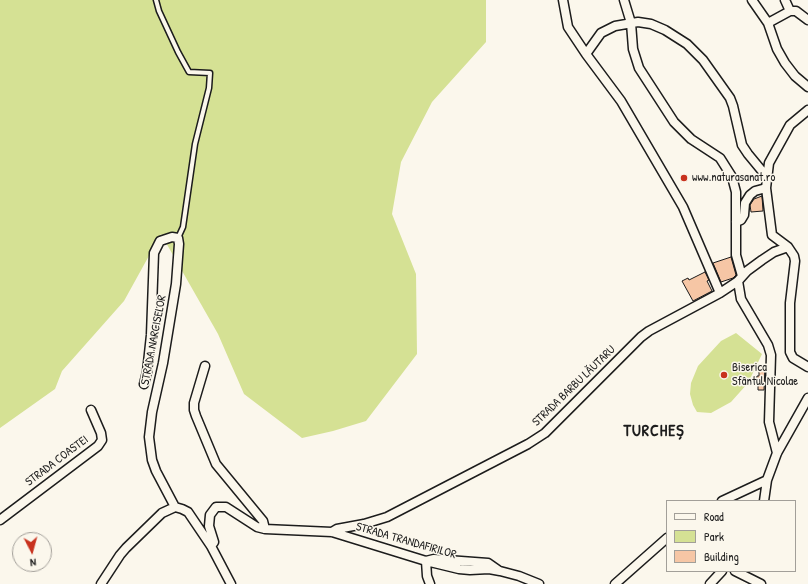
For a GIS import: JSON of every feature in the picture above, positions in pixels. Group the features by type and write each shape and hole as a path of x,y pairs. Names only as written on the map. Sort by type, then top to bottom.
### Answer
{"street":[{"path":"563,0 568,26 586,54 621,101 683,207 720,293"},
{"path":"624,0 631,23 633,49 639,68 682,131 691,139 720,158 732,177 736,192 736,254 740,279 741,299 768,346 771,355 769,422 777,453"},
{"path":"752,0 768,23 776,49 785,63 795,76 808,87"},
{"path":"785,0 790,11"},
{"path":"768,23 790,11 796,11 808,20"},
{"path":"586,54 601,33 615,26 638,22 651,24 665,30 687,44 703,60 730,98 742,145 767,177"},
{"path":"808,110 790,124 769,163 766,188 772,235 788,247 794,256 795,261 790,303 790,352 793,358 808,367"},
{"path":"736,222 741,220 744,216 745,203 750,194 766,188"},
{"name":"STRADA NARCISELOR","path":"144,384 147,372 151,335 154,254 160,241 172,237 178,238 179,244 173,309 152,412 149,437 152,460 156,471 176,507 182,508 188,512 211,546 230,584"},
{"name":"STRADA BARBU LĂUTARU","path":"332,532 337,529 364,524 387,517 528,444 545,433 641,337 649,331 720,293 740,279 762,260 774,252 788,247"},
{"path":"205,366 194,403 196,416 216,464 263,521 265,529"},
{"path":"764,500 766,480 777,453 808,398"},
{"name":"STRADA COASTEI","path":"0,520 98,446 102,440 101,433 92,410"},
{"path":"724,500 766,480"},
{"path":"101,584 126,548 162,513 176,507"},
{"name":"STRADA TRANDAFIRILOR","path":"211,546 214,542 208,519 216,507 226,507 257,526 265,529 332,532 426,561 459,569 489,569 500,571 519,576 538,584"},
{"path":"615,584 666,539"},
{"path":"426,561 427,576 430,584"},
{"path":"710,584 721,572"},
{"path":"737,572 758,582"},
{"path":"756,572 758,582"}],"lane":[{"path":"156,0 159,11 189,72 210,73 209,88 195,144 183,227 178,238"}],"green space":[{"path":"0,0 486,0 486,42 432,102 401,162 392,214 416,274 417,354 366,421 302,438 244,394 218,334 161,234 124,301 62,371 55,389 0,428"},
{"path":"736,333 762,354 748,383 731,402 711,413 697,412 690,394 691,383 698,366 721,341"}],"building":[{"path":"762,196 763,211 751,212 750,205 754,199"},
{"path":"731,257 736,275 733,278 721,282 713,263"},
{"path":"705,272 709,280 707,281 712,291 693,301 682,281 688,278 689,280"},
{"path":"759,365 765,365 764,390 758,390 758,383 756,383 757,376 759,376"}],"place":[{"name":"www.naturasanat.ro","path":"684,178"},
{"name":"Biserica Sfântul Nicolae","path":"724,375"}],"district":[{"name":"TURCHEȘ","path":"654,432"}]}
